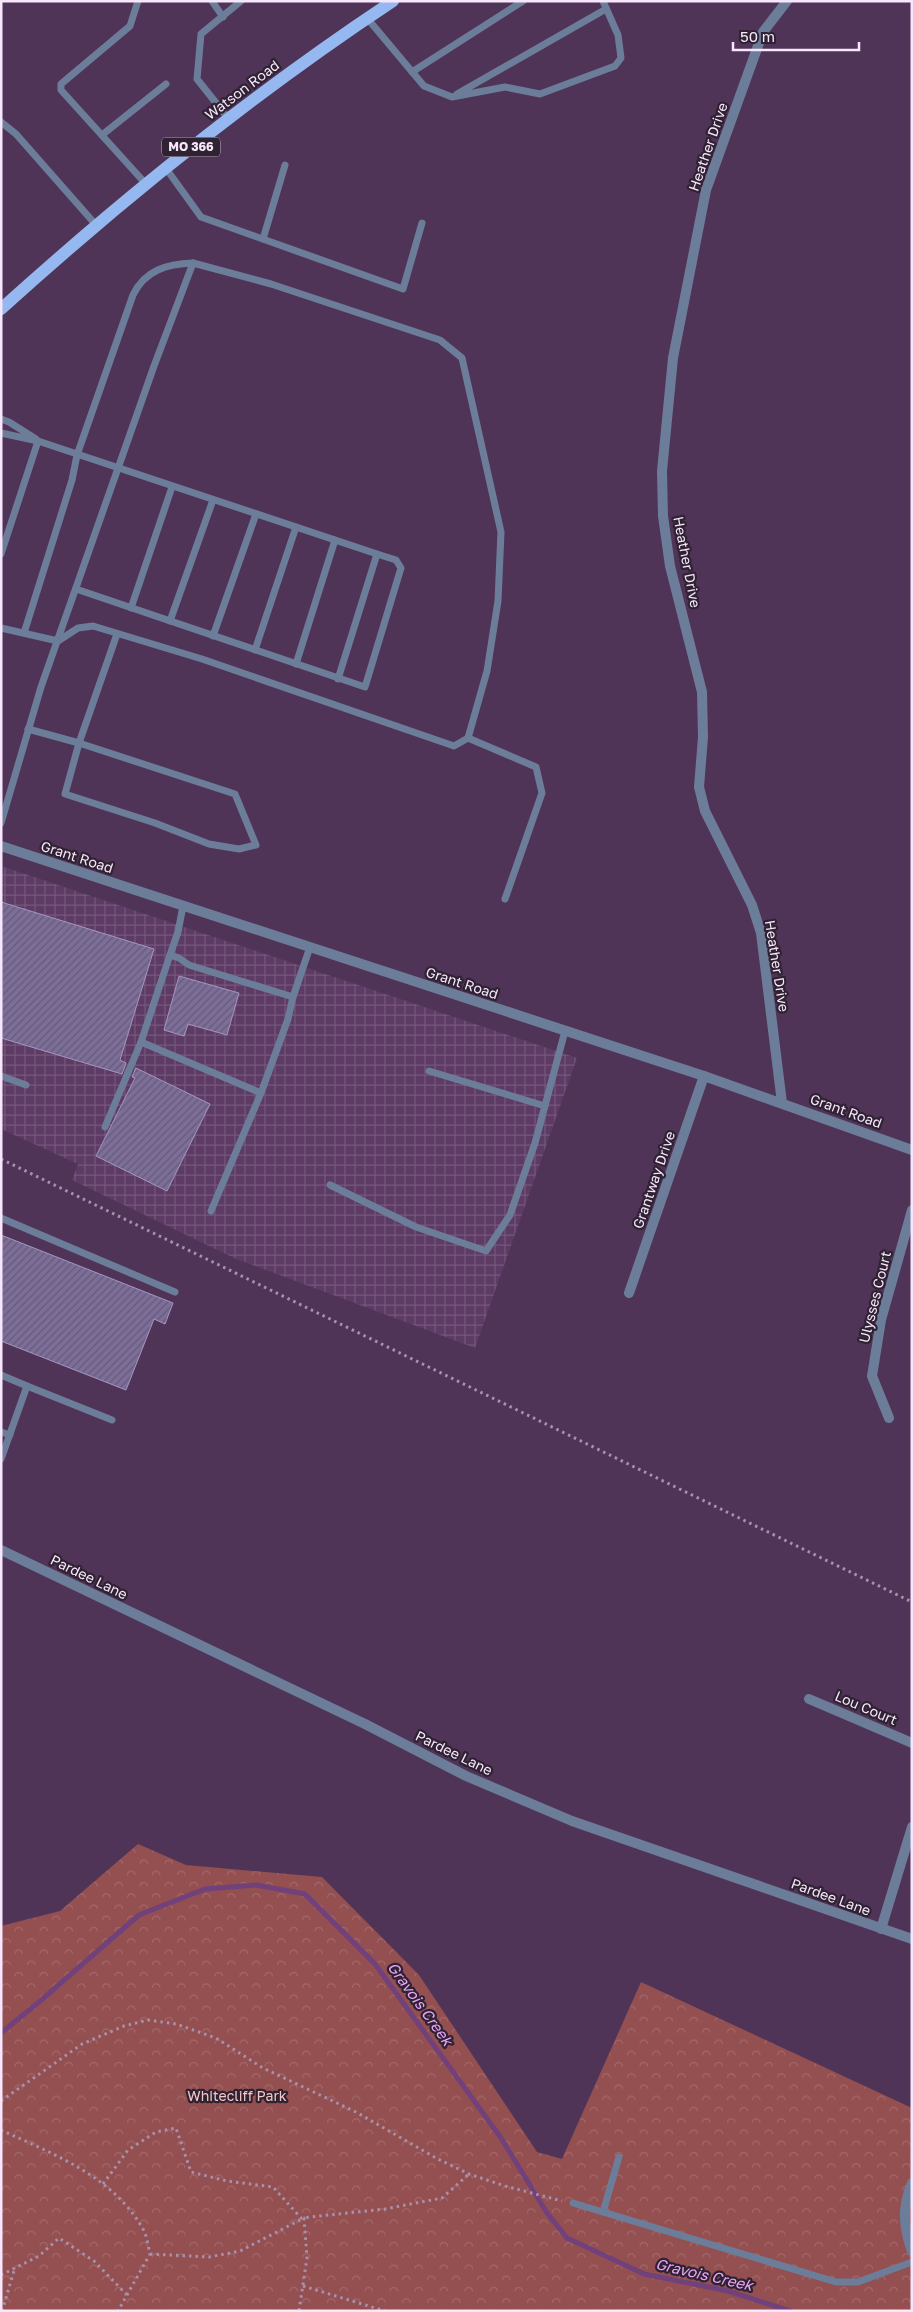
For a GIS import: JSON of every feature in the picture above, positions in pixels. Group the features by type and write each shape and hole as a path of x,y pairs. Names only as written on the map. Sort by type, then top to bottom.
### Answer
{"main road":[{"name":"Watson Road","path":"1,309 165,167 228,118 393,1"}],"street":[{"name":"Heather Drive","path":"782,1103 761,934 752,905 704,811 699,787 703,737 702,692 670,566 663,516 662,471 674,358 706,190 763,32 787,1"},
{"name":"Grant Road","path":"1,846 704,1076 912,1150"},
{"name":"Grantway Drive","path":"629,1293 704,1076"},
{"name":"Ulysses Court","path":"888,1418 872,1376 881,1320 912,1210"},
{"name":"Pardee Lane","path":"1,1550 365,1724 466,1776 572,1821 912,1940"},
{"name":"Lou Court","path":"809,1699 912,1743"},
{"path":"881,1929 912,1827"},
{"path":"912,2183 904,2208 904,2223 912,2251"}],"lane":[{"path":"138,1 130,26 61,84 61,90 146,183"},
{"path":"212,1 223,16"},
{"path":"228,118 197,79 201,34 241,1"},
{"path":"412,72 522,1"},
{"path":"367,18 424,86 452,97 505,87 540,94 615,66 621,58 618,35 603,1"},
{"path":"452,97 606,9"},
{"path":"102,135 166,84"},
{"path":"1,122 16,134 96,225"},
{"path":"264,239 286,165"},
{"path":"165,167 201,217 403,289 422,223"},
{"path":"1,823 28,729 58,641 193,263"},
{"path":"1,628 24,634 58,641 78,628 94,626 202,658 454,746 468,738 486,671 498,600 501,532 462,358 440,340 271,284 193,263 170,265 145,277 138,284 77,455 72,480 24,634"},
{"path":"1,420 9,422 38,441"},
{"path":"1,433 38,441 396,560 401,568 365,687 76,589"},
{"path":"1,554 38,441"},
{"path":"131,608 172,487"},
{"path":"170,621 214,500"},
{"path":"213,636 256,514"},
{"path":"254,650 296,527"},
{"path":"296,664 335,540"},
{"path":"338,679 377,554"},
{"path":"28,729 79,743 235,794 256,845 239,850 209,844 155,823 65,794 79,743 117,634"},
{"path":"468,738 536,767 542,793 505,899"},
{"path":"105,1127 141,1042 178,932 183,906"},
{"path":"210,1211 260,1093 288,1019 293,997 310,947"},
{"path":"170,955 179,958 189,965 293,997"},
{"path":"330,1185 416,1226 486,1251 510,1215 545,1106 565,1031"},
{"path":"141,1042 260,1093"},
{"path":"430,1071 545,1106"},
{"path":"1,1076 26,1086"},
{"path":"1,1218 175,1292"},
{"path":"1,1375 112,1420"},
{"path":"1,1459 27,1386"},
{"path":"1,1432 10,1435"},
{"path":"603,2212 619,2157"},
{"path":"573,2203 836,2282 858,2282 912,2262"}],"path":[{"path":"1,1159 912,1602"},
{"path":"1,2101 82,2044 116,2030 148,2020 176,2024 216,2038 263,2068 356,2112 436,2158 469,2174 505,2186 573,2203"},
{"path":"103,2184 128,2150 156,2132 176,2128 190,2172 226,2181 273,2187 302,2218 307,2258 299,2311"},
{"path":"1,2130 96,2176 129,2208 144,2230 150,2254 118,2311"},
{"path":"150,2254 209,2256 240,2251 302,2218 385,2209 442,2198 469,2174"},
{"path":"1,2275 15,2270 39,2256 59,2238 94,2261 127,2295"},
{"path":"2,2311 15,2270"},
{"path":"303,2286 385,2311"}],"shaded area":[{"path":"1,866 577,1058 475,1348 234,1258 72,1180 78,1164 1,1129"}],"green space":[{"name":"Whitecliff Park","path":"138,1844 186,1865 322,1877 419,1975 537,2152 562,2159 641,1982 912,2108 912,2311 1,2311 1,1926 60,1911"}],"building":[{"path":"1,902 154,949 120,1060 126,1063 122,1074 1,1038"},
{"path":"179,976 239,993 227,1035 188,1024 184,1036 164,1030"},
{"path":"136,1068 210,1104 167,1191 96,1156 135,1078 132,1077"},
{"path":"1,1235 173,1303 165,1324 154,1319 126,1390 1,1341"}],"waterway":[{"name":"Gravois Creek","path":"1,2033 139,1915 205,1889 256,1885 305,1894 375,1964 501,2138 547,2213 567,2238 644,2274 728,2291 790,2311"}]}
